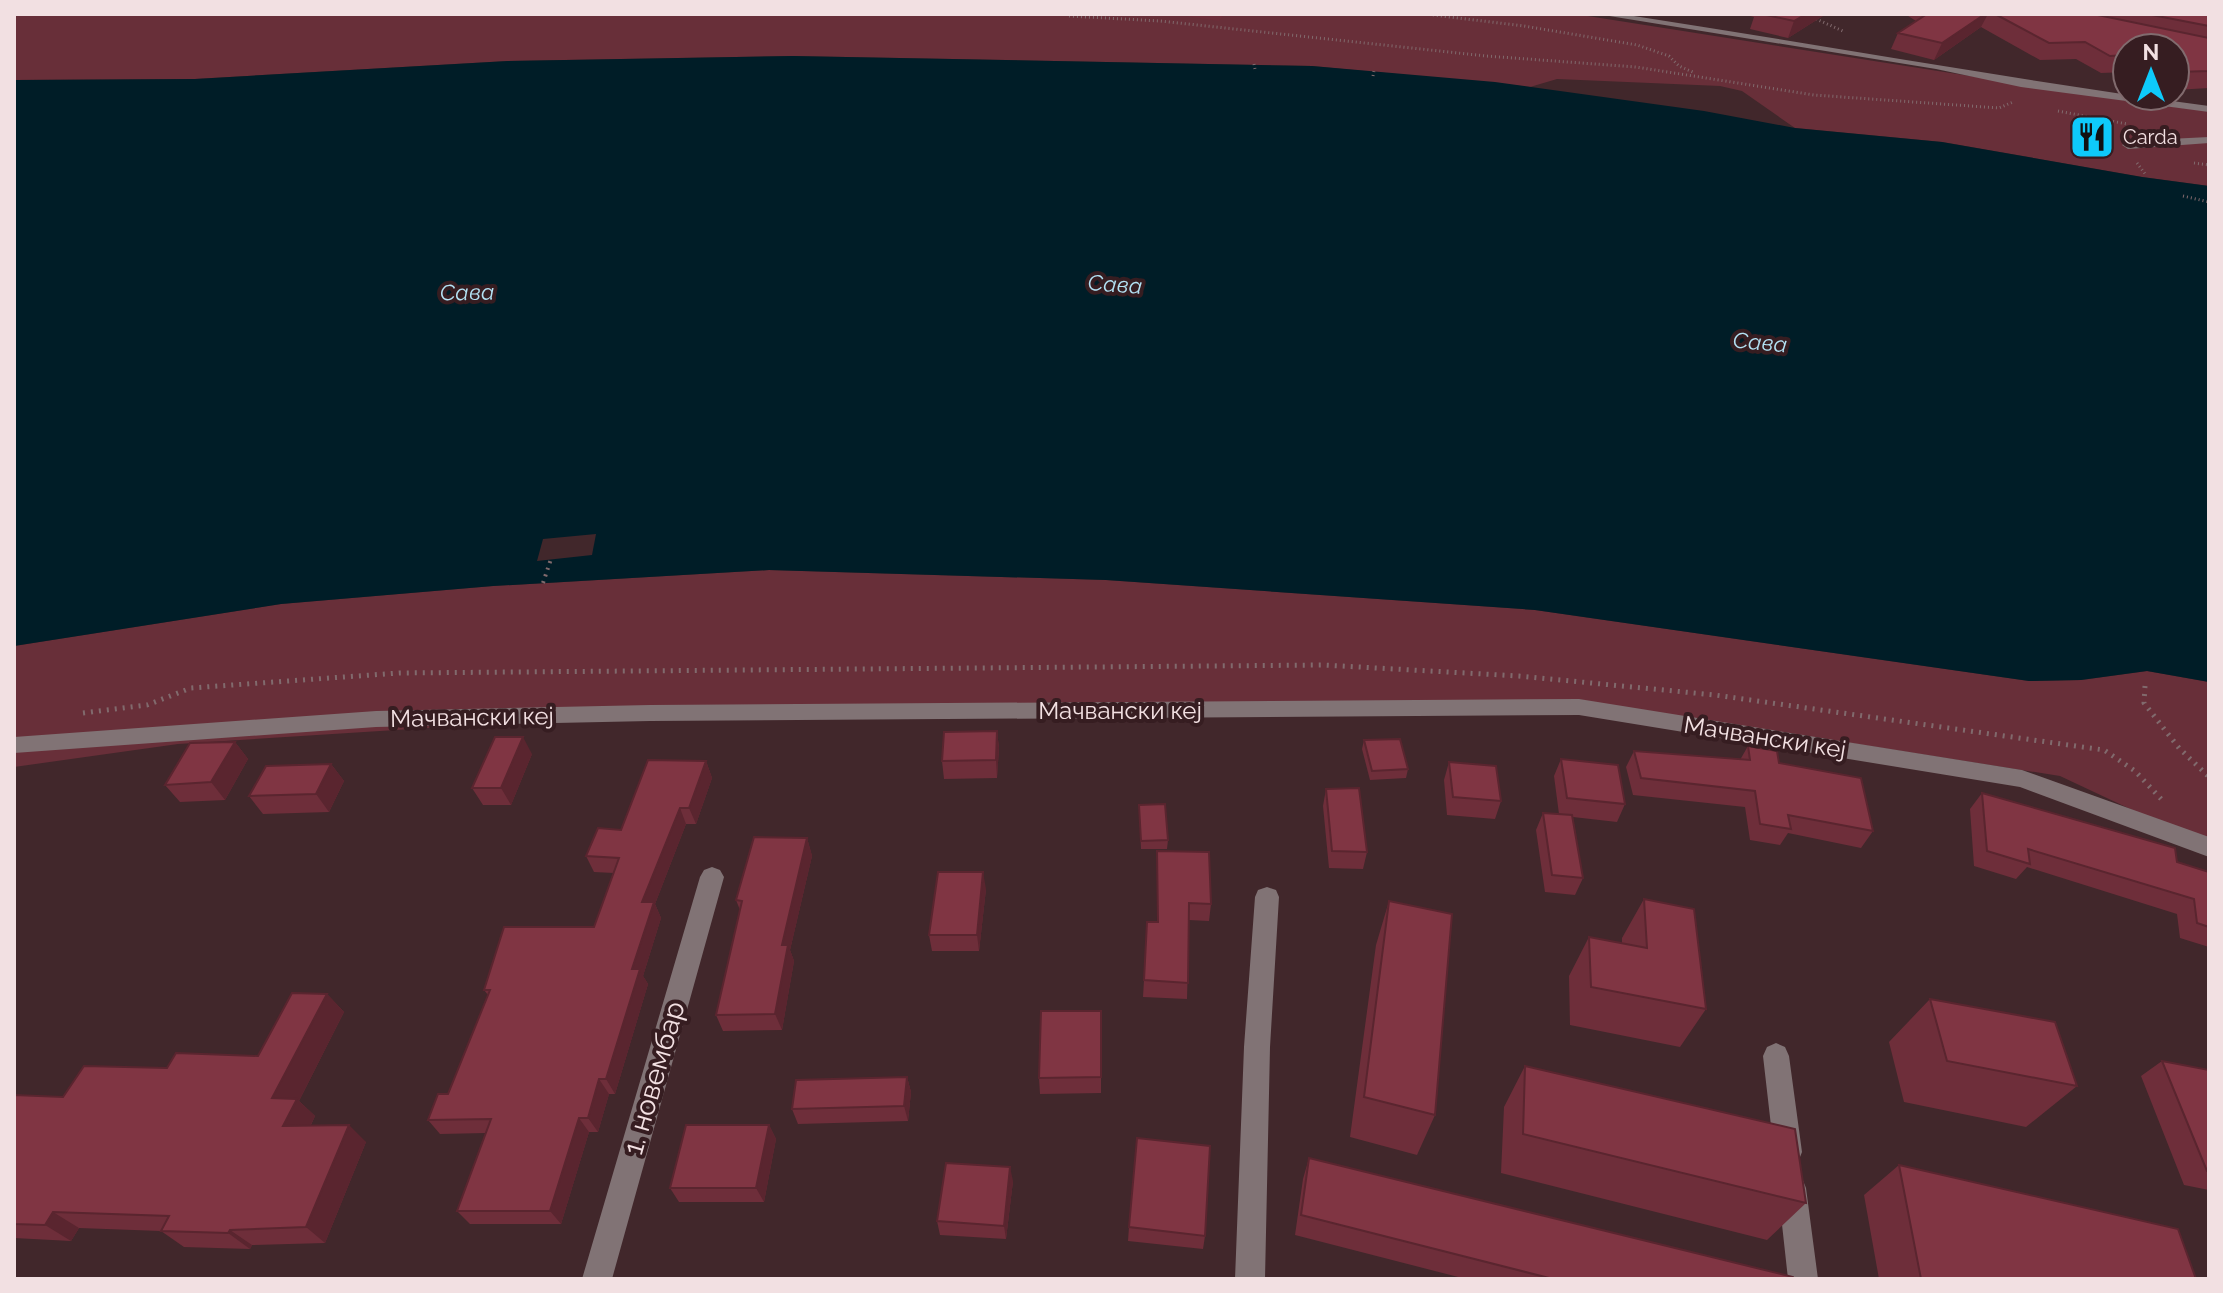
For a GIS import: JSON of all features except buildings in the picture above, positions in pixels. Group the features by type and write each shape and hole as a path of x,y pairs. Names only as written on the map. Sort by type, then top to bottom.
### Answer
{"street":[{"path":"1602,14 1920,63 2021,84 2209,109"},
{"path":"2128,145 2209,140"},
{"name":"Мачвански кеј","path":"14,745 376,719 650,713 1579,707 2022,779 2209,847"},
{"name":"1. новембар","path":"597,1279 712,877"},
{"path":"1250,1279 1257,1047 1267,897"},
{"path":"1776,1056 1803,1279"}],"path":[{"path":"1425,14 1524,26 1637,45 1669,56 1679,66 1703,77"},
{"path":"1069,16 1160,21 1333,42 1636,67 1814,95 1999,108 2019,98"},
{"path":"2049,107 2132,125"},
{"path":"2183,196 2209,202"},
{"path":"543,583 551,559"},
{"path":"2145,686 2144,703 2179,748 2209,777"}],"shaded area":[{"path":"14,14 1575,14 2111,98 2111,112 2209,111 2209,186 1942,142 1795,128 1742,91 1720,86 1557,79 1530,87 1312,66 793,56 508,61 195,79 14,80"},
{"path":"769,570 1106,580 1535,610 2029,681 2081,680 2147,671 2209,682 2209,846 2060,776 1582,701 583,718 178,744 14,767 14,646 281,604 493,586"}],"water":[{"name":"Сава","path":"793,56 1312,66 1495,82 1704,111 1795,128 1942,142 2209,186 2209,682 2147,671 2081,680 2029,681 1535,610 1106,580 769,570 493,586 281,604 14,646 14,80 195,79 508,61"}],"pier":[{"path":"596,534 592,555 537,561 543,539"}],"place":[{"name":"Carda","path":"2092,137"}]}
